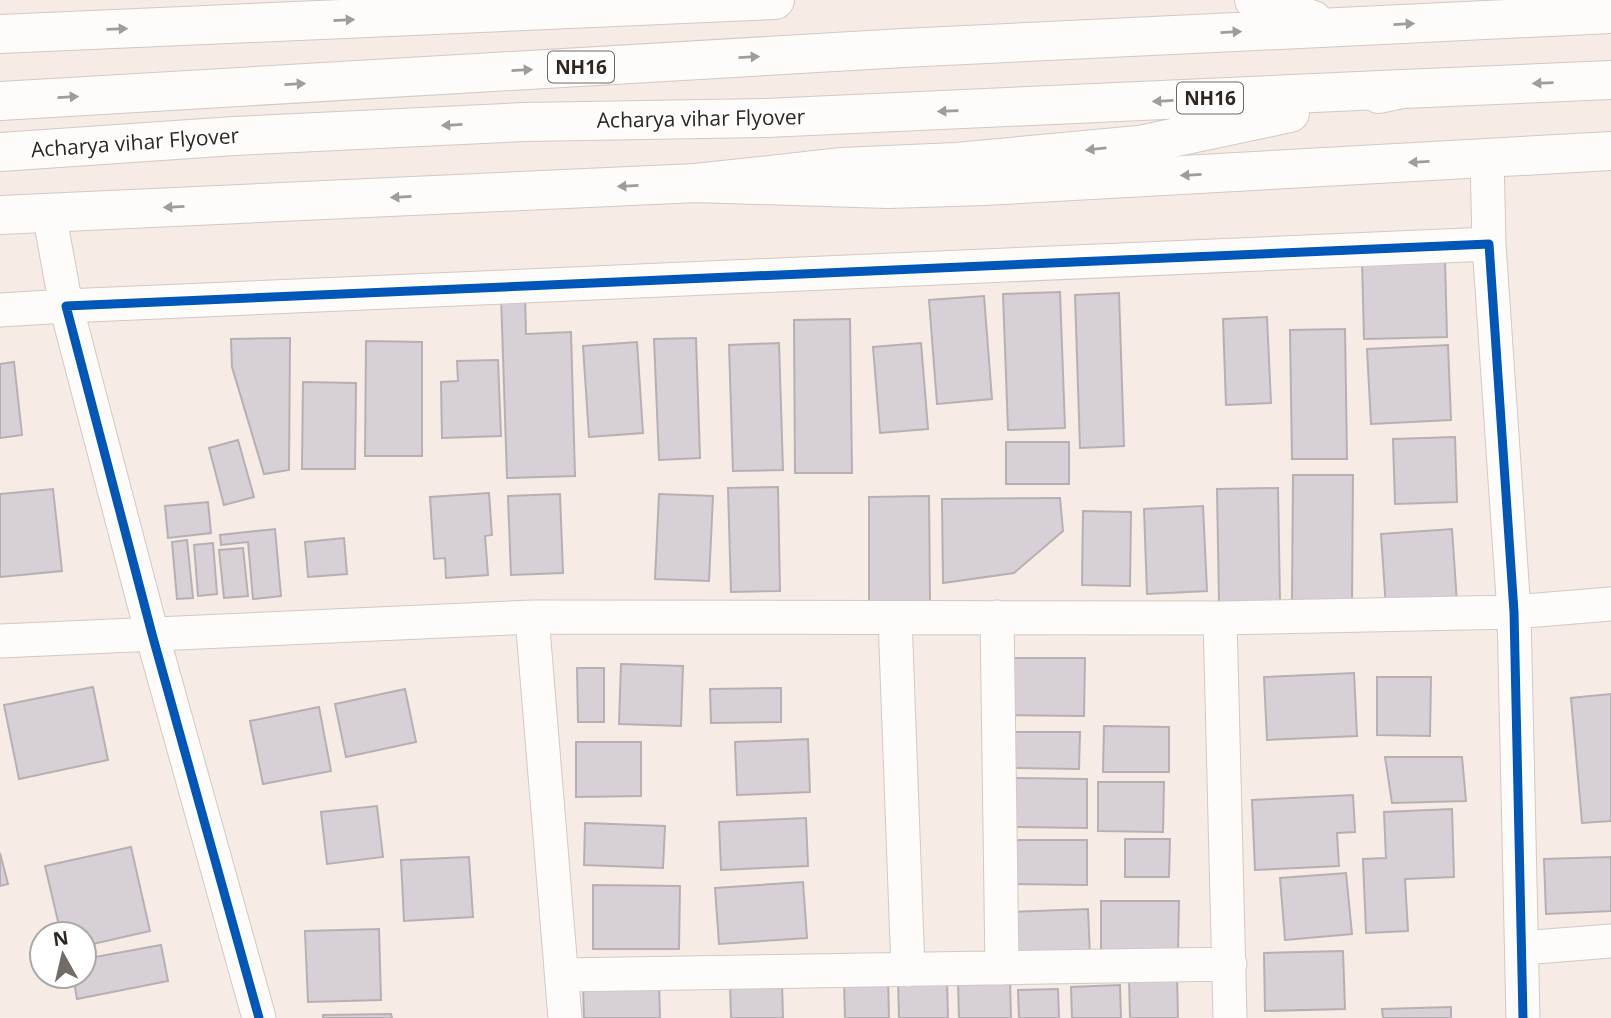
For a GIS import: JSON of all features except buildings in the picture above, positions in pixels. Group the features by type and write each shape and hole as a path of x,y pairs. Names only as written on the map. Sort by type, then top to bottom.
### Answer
{"main road":[{"path":"1254,0 1335,27"},
{"path":"0,34 754,1"},
{"name":"NH16","path":"0,101 903,48 1611,14"},
{"name":"NH16","path":"1403,89 1611,80"},
{"path":"0,215 696,183 842,167 956,162 1139,145 1403,89"},
{"name":"Acharya vihar Flyover","path":"0,152 234,136 524,122 766,118 1403,89"},
{"path":"696,183 888,189 956,187 1611,151"}],"street":[{"path":"1487,158 1489,244 1514,612 1523,1018"},
{"path":"48,213 66,306 152,634 259,1018"},
{"path":"0,310 1489,244"},
{"path":"0,641 532,617 1220,618 1514,612 1611,604"},
{"path":"532,617 565,1018"},
{"path":"997,617 1002,968"},
{"path":"895,618 908,970"},
{"path":"1220,618 1230,1018"},
{"path":"1523,948 1611,941"},
{"path":"562,975 1230,964"}],"cycle path":[{"path":"259,1018 152,634 66,306 1489,244 1514,612 1523,1018"}]}
